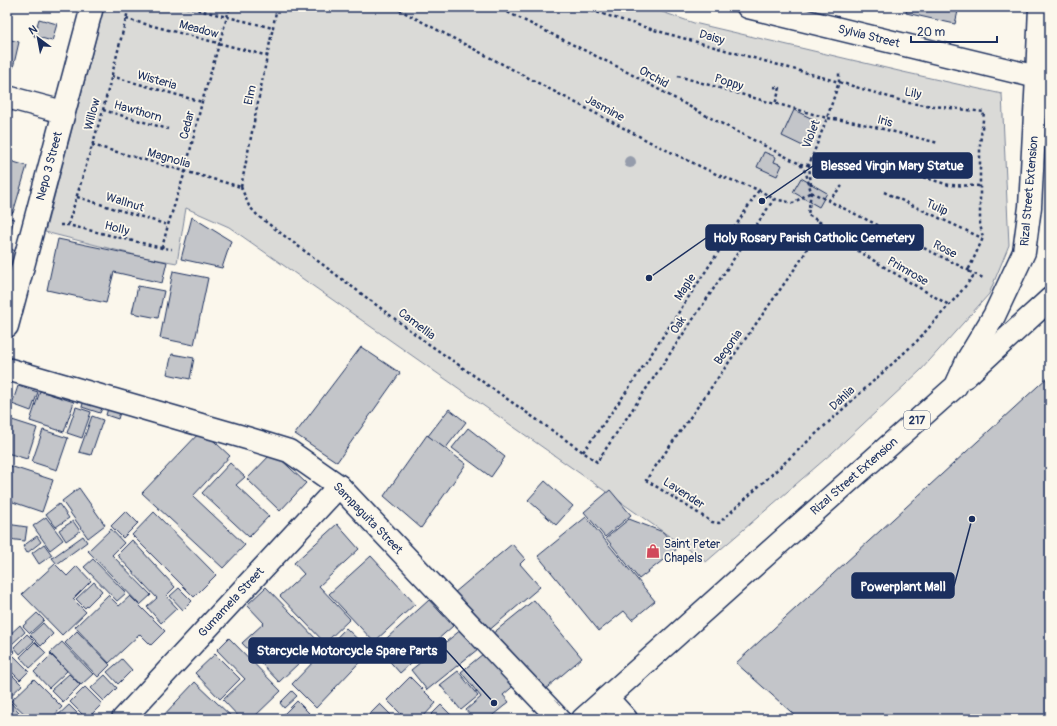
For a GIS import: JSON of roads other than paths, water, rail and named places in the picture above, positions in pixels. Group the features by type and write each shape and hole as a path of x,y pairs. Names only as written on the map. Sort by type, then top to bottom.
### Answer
{"street":[{"name":"Nepo 3 Street","path":"7,326 92,7"},
{"name":"Sylvia Street","path":"748,7 1044,77"},
{"name":"Rizal Street Extension","path":"584,719 956,386 968,359 994,316 1024,252 1044,77 1040,7"},
{"path":"7,97 63,112"},
{"path":"956,386 1050,299"},
{"name":"Sampaguita Street","path":"7,369 235,434 289,451 340,486 559,719"},
{"name":"Gumamela Street","path":"123,719 340,486"},
{"path":"607,698 626,719"}],"place":[{"name":"Blessed Virgin Mary Statue","path":"762,201"},
{"name":"Holy Rosary Parish Catholic Cemetery","path":"649,278"},
{"name":"Powerplant Mall","path":"972,519"},
{"name":"Saint Peter Chapels","path":"653,551"},
{"name":"Starcycle Motorcycle Spare Parts","path":"494,703"}]}
